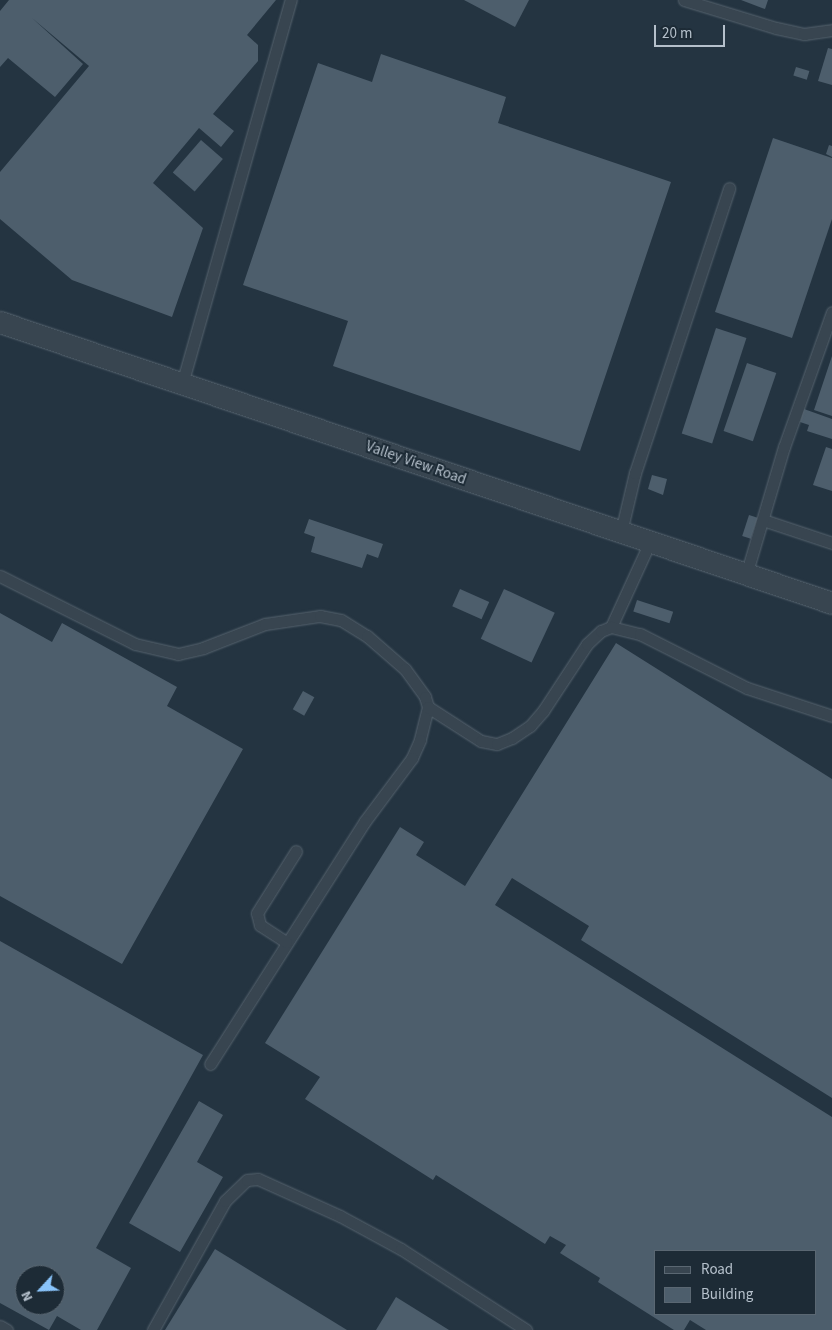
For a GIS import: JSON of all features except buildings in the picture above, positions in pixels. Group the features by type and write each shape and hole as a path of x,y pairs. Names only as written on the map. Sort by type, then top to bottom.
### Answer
{"street":[{"name":"Valley View Road","path":"0,322 832,603"}],"lane":[{"path":"182,384 291,0"},
{"path":"684,0 804,34 832,30"},
{"path":"621,532 635,473 729,188"},
{"path":"746,575 784,447 832,312"},
{"path":"763,520 832,543"},
{"path":"611,627 650,542"},
{"path":"0,576 135,644 178,654 202,648 264,624 313,616 341,620 367,636 405,669 418,686 428,707 481,741 497,744 512,738 530,726 543,710 587,644 601,631 611,627 640,634 747,688 832,716"},
{"path":"210,1064 364,821 412,758 420,740 428,707"},
{"path":"286,942 260,925 257,913 296,852"},
{"path":"152,1330 225,1201 247,1180 258,1179 340,1216 401,1249 526,1330"},
{"path":"0,1326 7,1330"}]}
